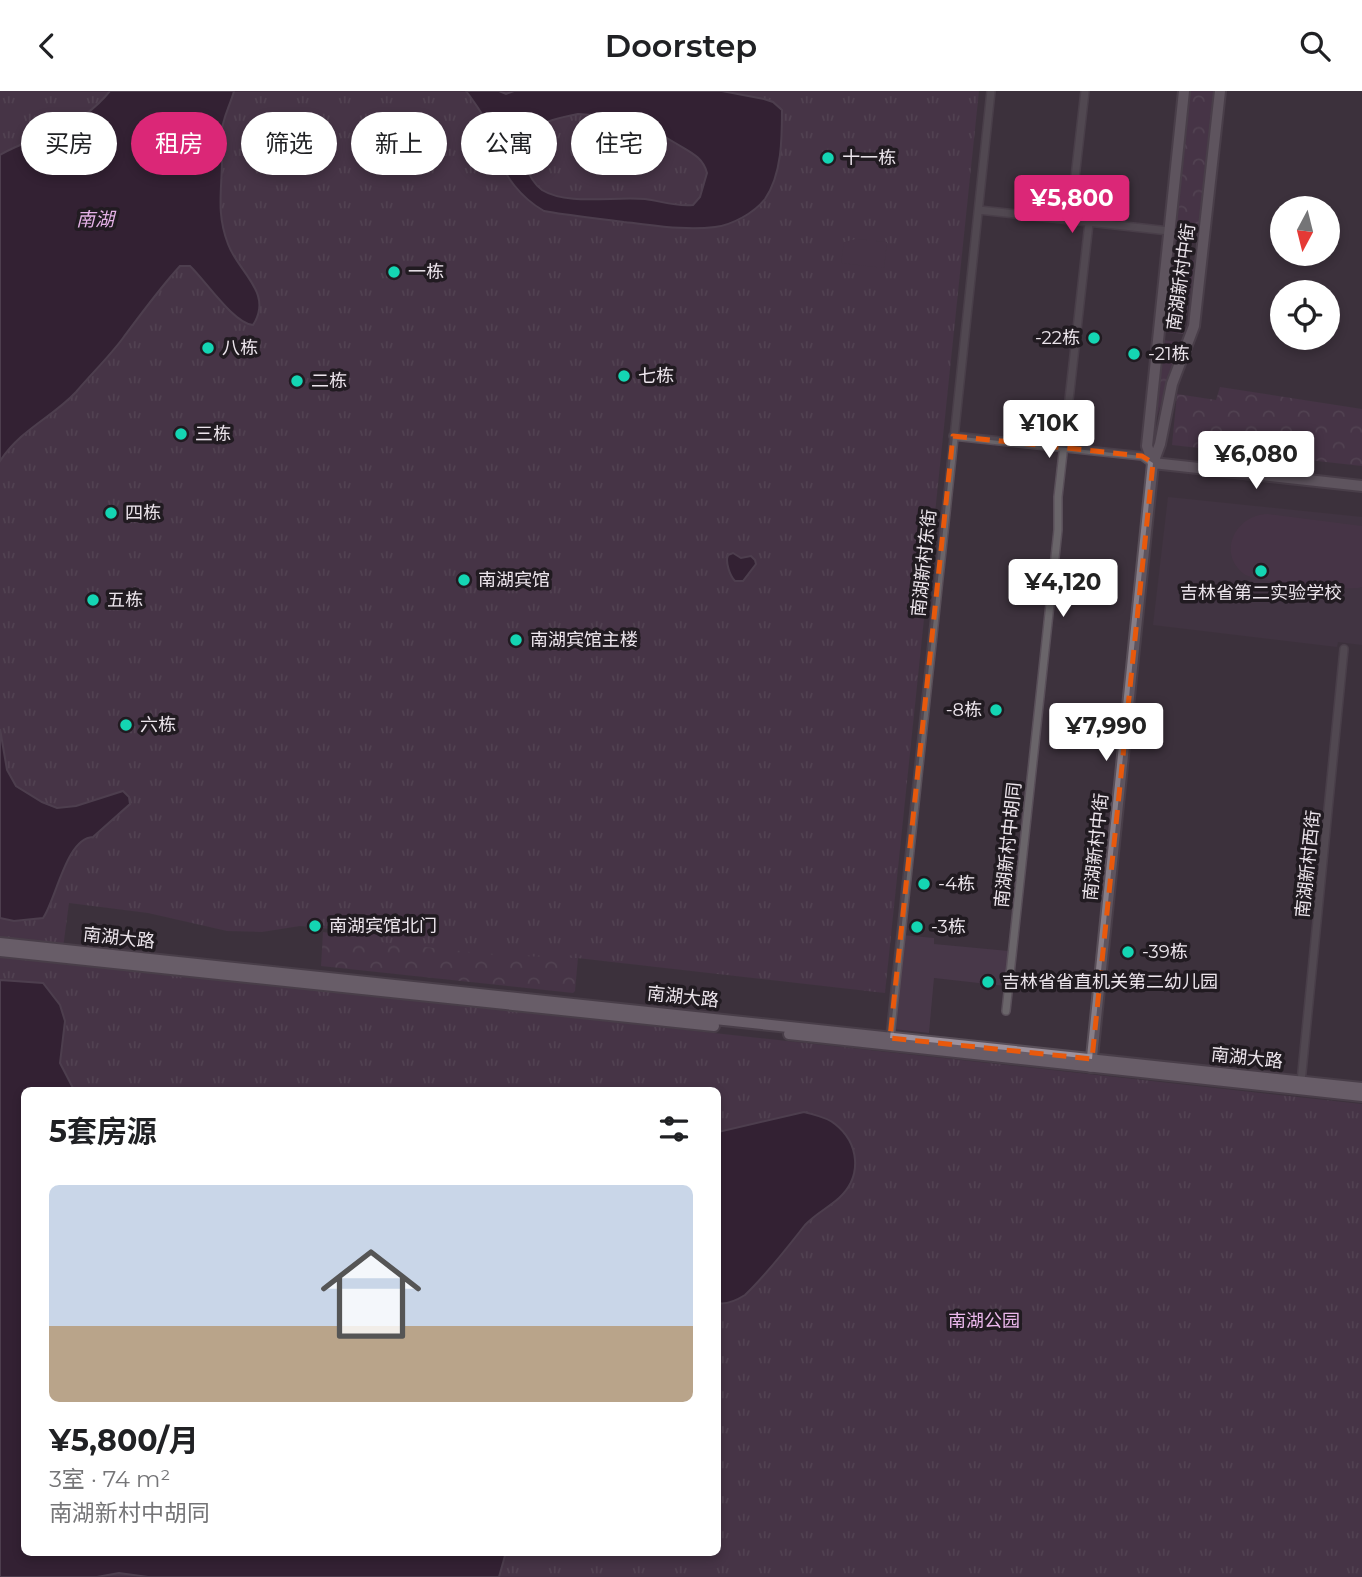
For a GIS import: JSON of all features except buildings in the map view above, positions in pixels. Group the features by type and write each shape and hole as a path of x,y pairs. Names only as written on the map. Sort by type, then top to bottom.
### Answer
{"main road":[{"name":"南湖大路","path":"0,943 890,1038 1362,1096"},
{"name":"南湖大路","path":"0,951 1092,1063 1362,1088"}],"street":[{"name":"南湖新村东街","path":"890,1038 991,91"},
{"path":"1070,221 1084,91"},
{"name":"南湖新村中街","path":"1153,463 1147,446 1184,91"},
{"name":"南湖新村中街","path":"1092,1063 1153,463 1160,444 1172,384 1194,326 1220,91"},
{"path":"979,210 1168,231"},
{"name":"南湖新村中胡同","path":"1006,1011 1058,530 1058,497 1089,223"},
{"path":"953,436 1142,456 1153,463 1362,486"},
{"name":"南湖新村西街","path":"1301,1082 1344,649"}],"highlighted area":[{"path":"953,436 1142,456 1153,463 1092,1059 890,1038"}],"shaded area":[{"name":"吉林省第二实验学校","path":"1168,497 1362,517 1362,645 1338,642 1337,647 1153,625"},
{"name":"吉林省省直机关第二幼儿园","path":"903,935 934,938 934,944 1009,951 1005,986 934,978 929,1033 893,1029"}],"green space":[{"name":"南湖公园","path":"0,91 979,91 885,993 577,958 496,955 380,942 331,929 300,926 262,932 227,931 148,913 69,903 61,963 1362,1104 1362,1577 0,1577"},
{"path":"1189,91 1214,91 1198,239 1194,244 1175,241 1173,236"},
{"path":"856,239 887,242 884,268 841,263 844,242"},
{"path":"1172,258 1194,260 1195,265 1183,334 1163,331"},
{"path":"1162,341 1181,343 1155,422"},
{"path":"1220,387 1362,409 1362,466 1172,445 1177,394 1216,400"},
{"path":"1268,514 1362,526 1362,587 1302,586 1266,581 1244,574 1231,556 1234,536 1247,520"},
{"path":"589,835 573,993 321,966 323,932 331,933 332,923"}],"water":[{"name":"南湖","path":"110,91 234,91 226,112 131,112 131,175 221,175 224,233 233,254 257,293 258,313 253,325 245,323 229,310 190,266 180,266 118,345 76,392 18,440 0,461 0,155 21,145 21,175 117,175 117,112 88,112"},
{"path":"466,91 499,91 506,94 514,91 722,91 764,99 773,102 782,110 778,167 765,199 755,209 722,226 669,227 544,211 528,200 507,175 530,175 542,190 565,198 633,198 693,205 700,197 707,173 695,155 667,138 667,112 571,112 571,116 557,119 557,112 481,112"},
{"path":"733,553 741,558 751,556 755,560 756,564 743,581 735,581 730,572 727,558"},
{"path":"0,729 7,770 16,786 42,802 57,808 76,806 123,791 129,797 130,804 93,837 84,840 76,848 43,918 14,921 0,918"},
{"path":"0,980 43,983 60,1005 65,1021 60,1063 72,1087 21,1087 21,1556 505,1556 499,1577 148,1577 119,1573 97,1577 0,1577"},
{"path":"804,1112 835,1124 849,1140 855,1160 855,1170 847,1189 805,1225 745,1295 728,1303 721,1303 721,1131"}],"place":[{"name":"十一栋","path":"828,158"},
{"name":"一栋","path":"394,272"},
{"name":"-22栋","path":"1094,338"},
{"name":"八栋","path":"208,348"},
{"name":"-21栋","path":"1134,354"},
{"name":"七栋","path":"624,376"},
{"name":"二栋","path":"297,381"},
{"name":"三栋","path":"181,434"},
{"name":"四栋","path":"111,513"},
{"name":"吉林省第二实验学校","path":"1261,571"},
{"name":"南湖宾馆","path":"464,580"},
{"name":"五栋","path":"93,600"},
{"name":"南湖宾馆主楼","path":"516,640"},
{"name":"-8栋","path":"996,710"},
{"name":"六栋","path":"126,725"},
{"name":"-4栋","path":"924,884"},
{"name":"南湖宾馆北门","path":"315,926"},
{"name":"-3栋","path":"917,927"},
{"name":"-39栋","path":"1128,952"},
{"name":"吉林省省直机关第二幼儿园","path":"988,982"}]}
